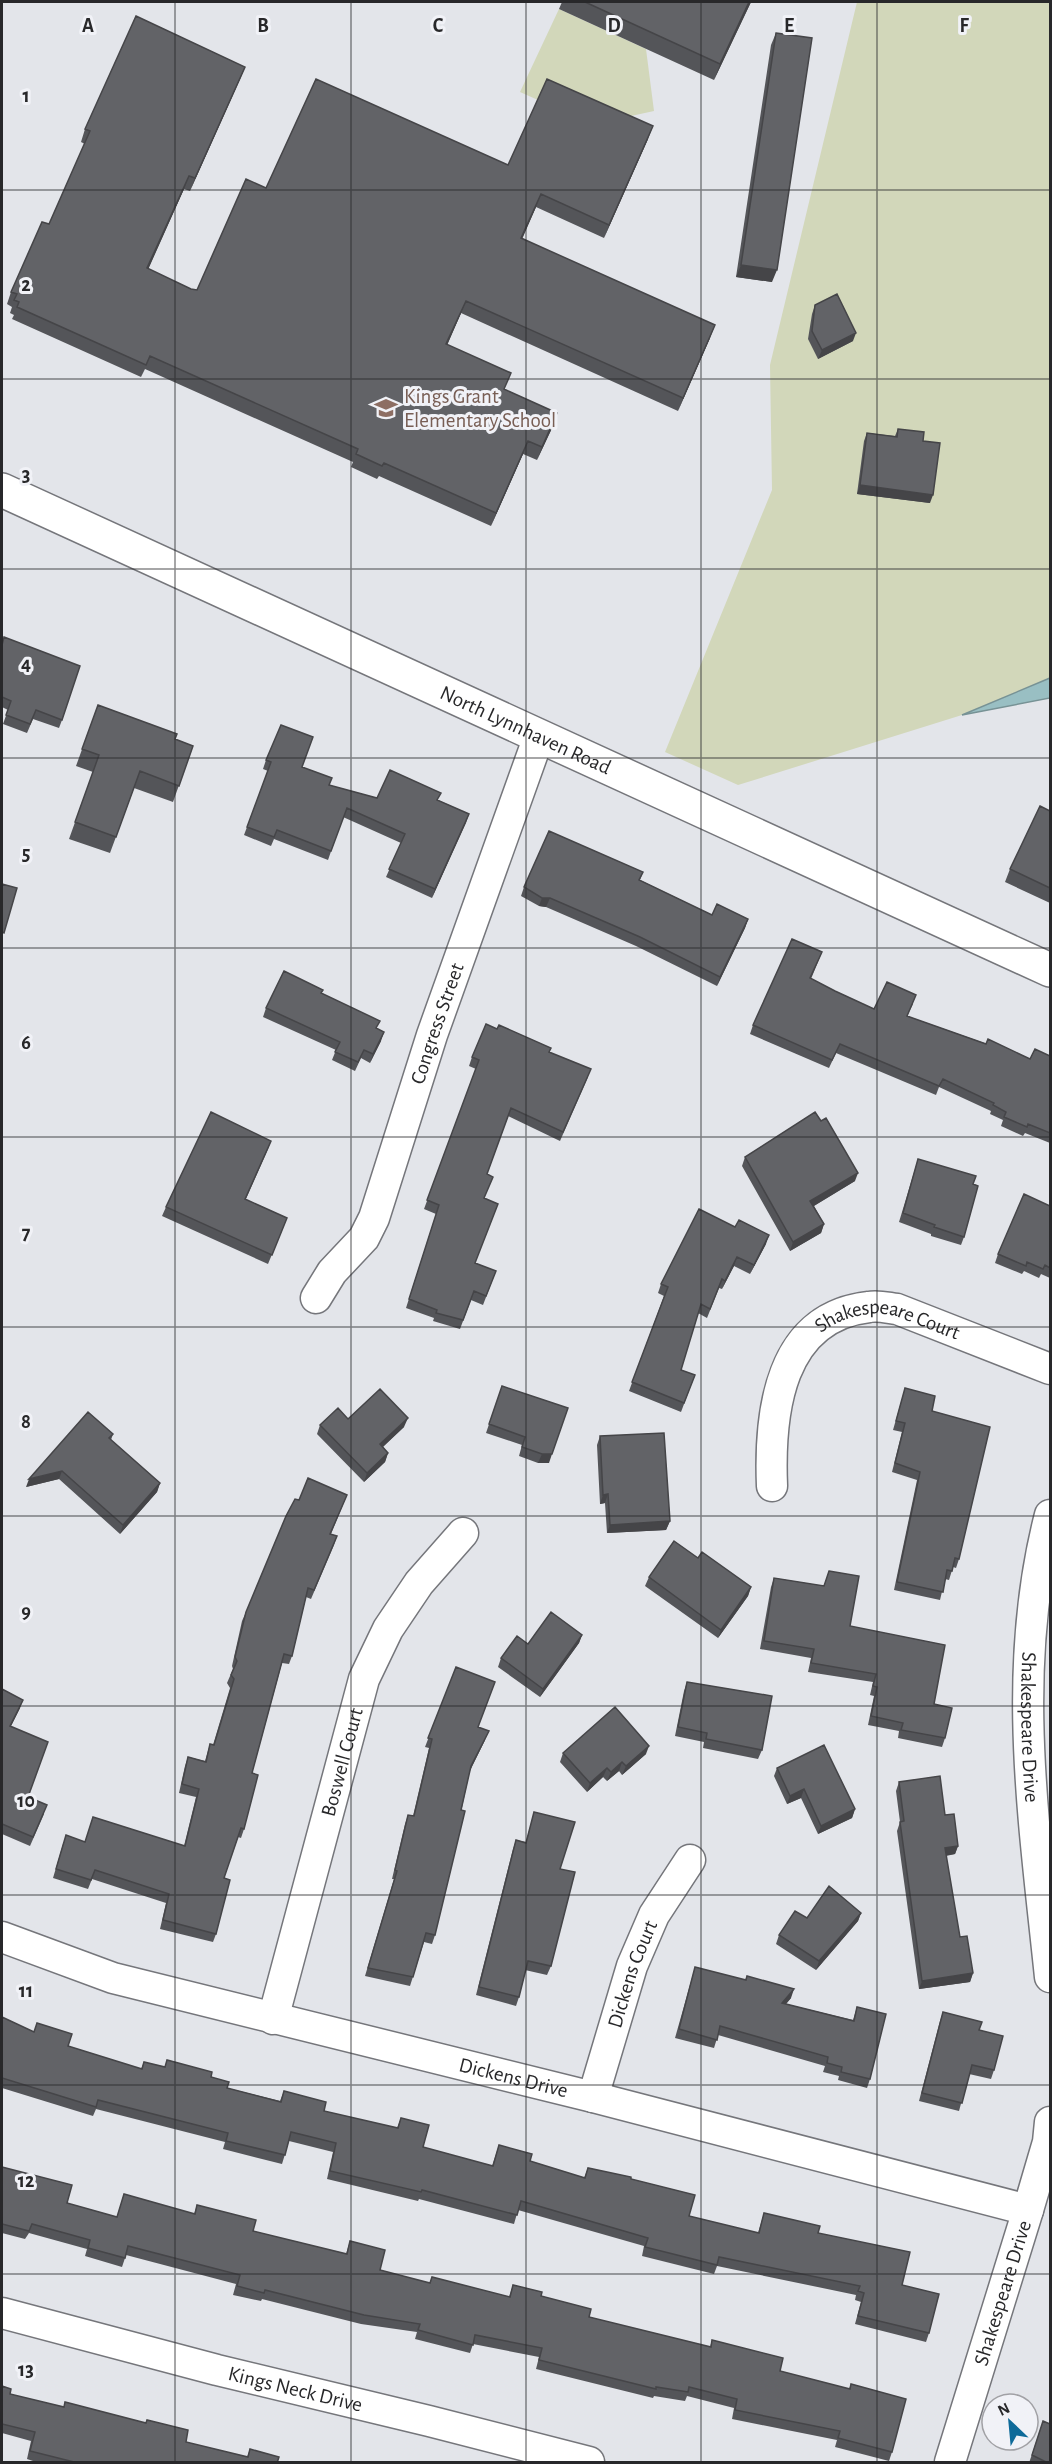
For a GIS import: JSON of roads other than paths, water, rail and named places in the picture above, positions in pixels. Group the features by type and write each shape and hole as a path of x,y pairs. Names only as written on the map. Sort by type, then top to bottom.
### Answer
{"street":[{"name":"North Lynnhaven Road","path":"2,491 1050,970"},
{"name":"Congress Street","path":"316,1298 332,1272 364,1238 374,1218 432,1035 538,736"},
{"name":"Shakespeare Court","path":"772,1486 770,1446 774,1414 788,1367 800,1344 818,1326 841,1313 871,1306 897,1309 1050,1369"},
{"name":"Shakespeare Drive","path":"1050,1515 1034,1604 1027,1685 1029,1773 1050,1977"},
{"name":"Boswell Court","path":"273,2019 364,1680 388,1629 418,1583 463,1533"},
{"name":"Dickens Court","path":"593,2097 632,1966 654,1915 690,1860"},
{"name":"Dickens Drive","path":"2,1937 113,1978 593,2097 1028,2210"},
{"name":"Shakespeare Drive","path":"950,2463 1048,2142 1050,2122"},
{"name":"Kings Neck Drive","path":"2,2313 217,2370 429,2421 589,2463"}],"water":[{"path":"1050,678 1050,698 962,715"}],"place":[{"name":"Kings Grant Elementary School","path":"386,408"}]}
